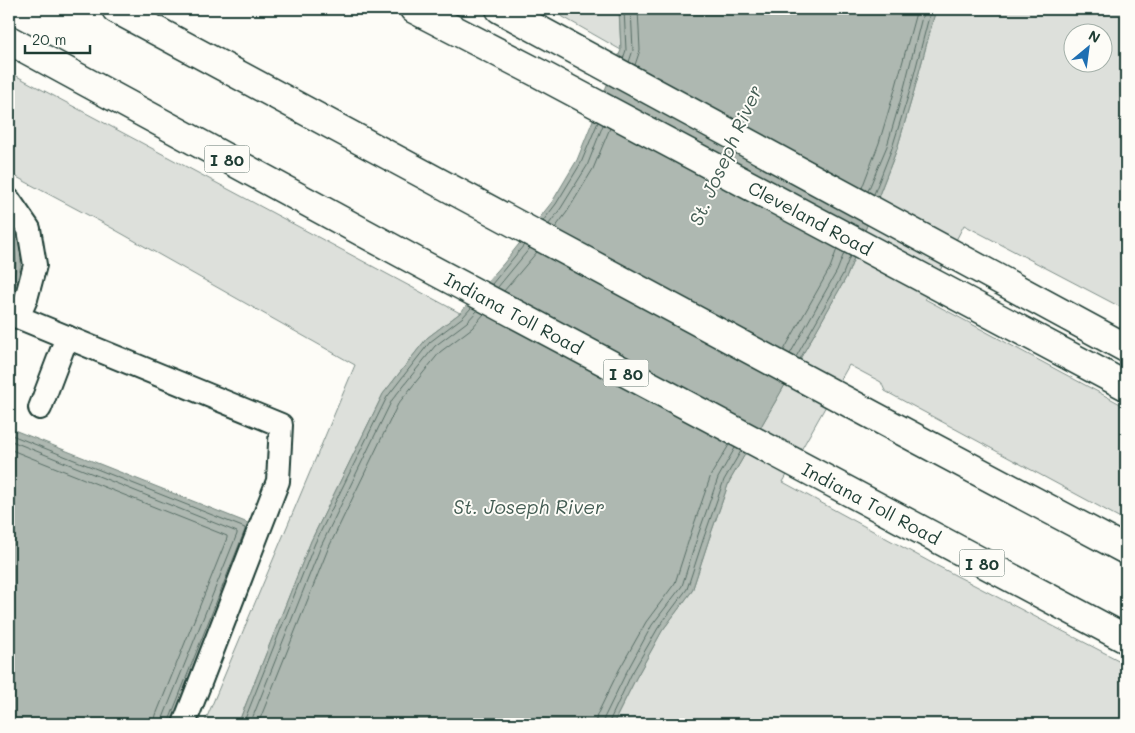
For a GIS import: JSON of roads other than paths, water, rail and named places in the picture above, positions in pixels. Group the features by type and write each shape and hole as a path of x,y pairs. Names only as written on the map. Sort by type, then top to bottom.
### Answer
{"main road":[{"path":"116,9 1126,550"},
{"name":"Cleveland Road","path":"414,9 1126,386"},
{"name":"Cleveland Road","path":"500,9 1126,348"},
{"name":"Indiana Toll Road","path":"9,40 414,260 1126,639"}],"lane":[{"path":"9,200 29,229 35,264 26,299 18,317 281,425 278,481 184,724"},
{"path":"40,408 68,337"}],"water":[{"name":"St. Joseph River","path":"619,9 936,9 897,149 847,276 729,482 692,591 662,631 613,724 238,724 311,541 383,394 427,338 460,313 504,263 552,202 577,160 621,50"},
{"path":"9,222 18,240 21,263 16,284 9,298"},
{"path":"9,428 253,525 172,724 9,724"}]}
